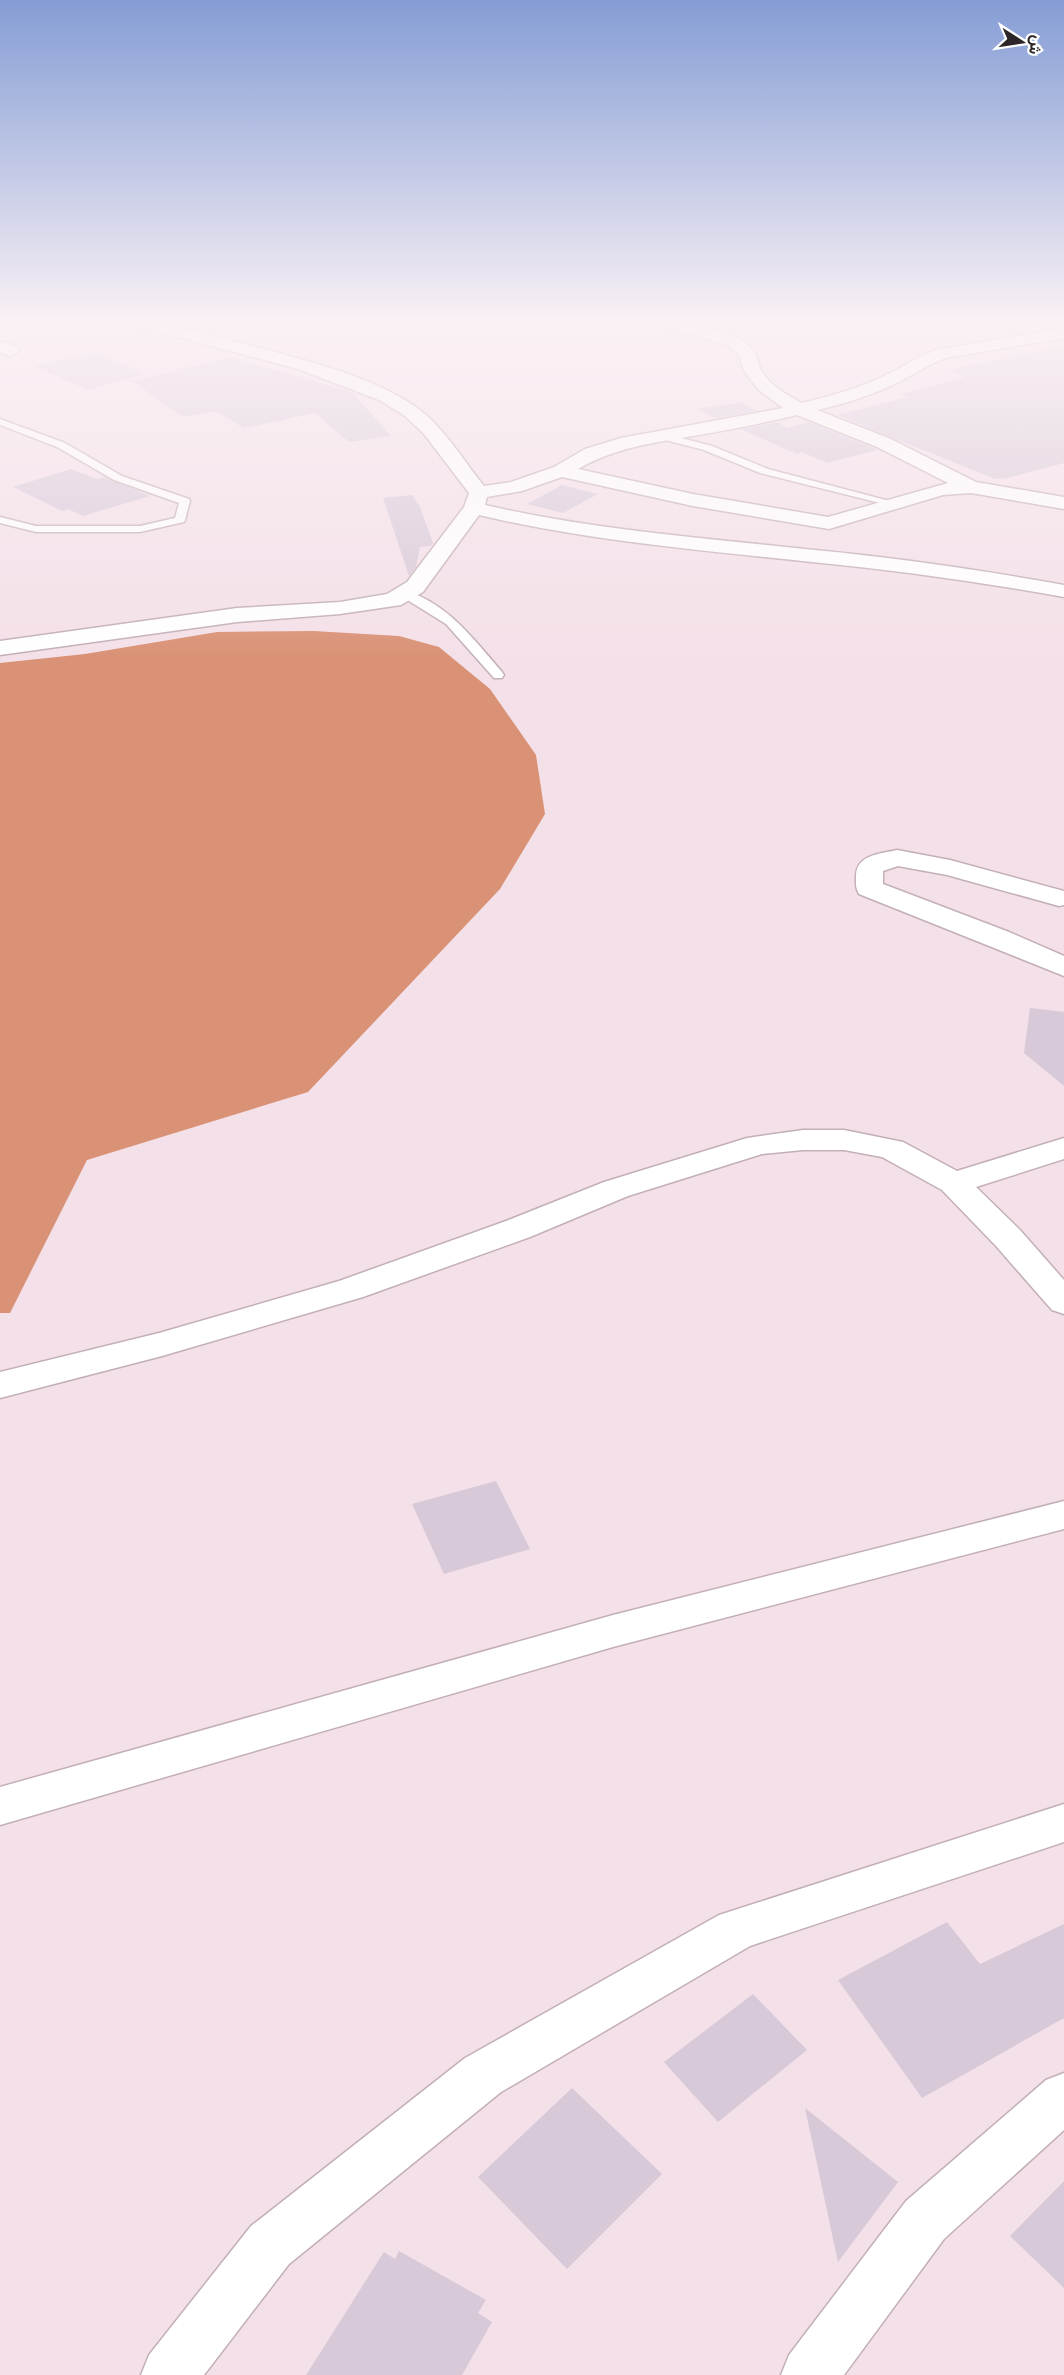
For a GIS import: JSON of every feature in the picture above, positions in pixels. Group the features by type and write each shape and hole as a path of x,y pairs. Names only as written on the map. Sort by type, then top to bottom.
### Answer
{"street":[{"path":"433,434 477,500 564,528 671,542 959,572 1064,591"},
{"path":"0,648 237,615 378,604 405,594 416,587 477,500 561,471 592,453 665,434"},
{"path":"861,434 971,487"},
{"path":"561,471 693,500 829,524"},
{"path":"776,552 829,524 892,502 941,489 971,487 1064,503"},
{"path":"1059,898 950,868 897,858 870,866 869,888 999,938 1064,967"},
{"path":"0,1385 162,1344 351,1289 519,1229 616,1189 758,1145 803,1140 854,1142 892,1149 954,1184 1008,1238 1064,1302"},
{"path":"954,1184 1064,1148"},
{"path":"0,1806 128,1772 613,1631 1064,1515"},
{"path":"169,2375 270,2246 483,2075 736,1930 1064,1823"},
{"path":"809,2375 925,2220 1064,2097"}],"lane":[{"path":"0,520 36,529 140,529 180,520 185,501 118,478 61,445 31,434"},
{"path":"658,435 708,448 764,471 892,502"},
{"path":"405,594 450,621 498,675"}],"shaded area":[{"path":"314,631 399,636 439,647 490,689 536,755 545,814 500,889 308,1092 87,1160 10,1313 0,1313 0,663 85,654 217,632"}],"building":[{"path":"339,434 389,434 391,436 349,442"},
{"path":"752,434 838,434 878,450 827,463 802,452 797,454"},
{"path":"883,434 1064,434 1064,463 1008,478 995,479"},
{"path":"71,469 97,479 105,477 150,496 83,516 68,509 62,511 13,487"},
{"path":"562,485 598,494 563,513 527,504"},
{"path":"412,495 420,507 433,543 431,546 420,547 416,567 409,576 383,498"},
{"path":"1030,1008 1064,1012 1064,1086 1024,1053"},
{"path":"496,1481 530,1549 444,1574 412,1504"},
{"path":"947,1922 980,1964 1064,1924 1064,2018 922,2098 838,1980"},
{"path":"753,1994 807,2050 718,2122 664,2062"},
{"path":"572,2088 662,2174 567,2269 478,2177"},
{"path":"805,2108 898,2182 838,2262"},
{"path":"1064,2181 1064,2288 1010,2236"},
{"path":"399,2251 486,2300 478,2313 492,2322 462,2375 306,2375 384,2252 395,2259"}]}
